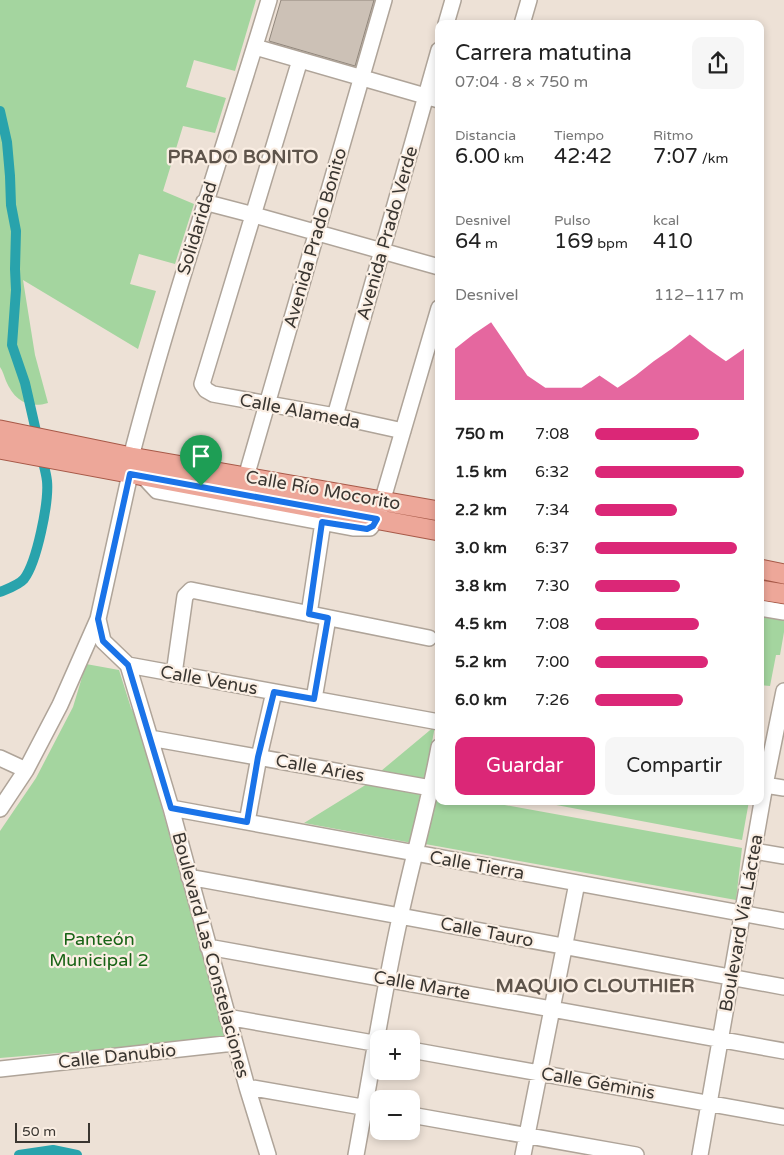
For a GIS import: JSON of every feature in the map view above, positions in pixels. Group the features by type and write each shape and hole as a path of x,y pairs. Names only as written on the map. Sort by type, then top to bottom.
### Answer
{"main road":[{"name":"Calle Río Mocorito","path":"9,441 135,469 380,510 435,511"},
{"name":"Calle Río Mocorito","path":"135,469 246,477 380,510 435,530"},
{"path":"764,570 784,574"},
{"path":"764,591 784,594"}],"street":[{"name":"Solidaridad","path":"0,809 26,770 69,687 98,619 135,469 147,395 204,202 269,0"},
{"name":"Avenida Prado Bonito","path":"246,477 384,0"},
{"path":"447,20 453,0"},
{"path":"523,20 529,0"},
{"path":"255,46 432,98"},
{"path":"254,215 300,60"},
{"name":"Avenida Prado Verde","path":"335,416 382,251 432,98 435,77"},
{"path":"204,202 435,266"},
{"name":"Calle Alameda","path":"254,215 202,384 206,390 213,394 335,416 403,431"},
{"path":"135,469 157,491 367,529 373,526 380,510 435,322"},
{"path":"309,614 322,522"},
{"path":"174,674 185,596 192,590 429,638"},
{"path":"764,609 784,612"},
{"path":"314,699 328,618"},
{"name":"Boulevard Las Constelaciones","path":"98,619 103,641 128,665 171,808 234,1043 268,1155"},
{"name":"Calle Venus","path":"128,665 435,721"},
{"name":"Boulevard Vía Láctea","path":"764,791 784,691"},
{"path":"247,822 258,757 274,692"},
{"name":"Calle Aries","path":"150,738 431,788"},
{"path":"0,758 26,770"},
{"path":"379,1030 400,916 435,768"},
{"path":"765,785 784,788"},
{"name":"Boulevard Vía Láctea","path":"700,1155 762,805"},
{"name":"Calle Tierra","path":"171,808 784,921"},
{"path":"754,851 784,856"},
{"name":"Calle Tauro","path":"189,877 784,987"},
{"path":"523,1155 576,883"},
{"name":"Calle Marte","path":"208,946 784,1051"},
{"path":"227,1017 370,1043"},
{"name":"Calle Danubio","path":"0,1069 234,1043"},
{"name":"Calle Géminis","path":"420,1052 784,1117"},
{"path":"247,1087 370,1108"},
{"path":"356,1155 370,1114"},
{"path":"420,1118 636,1155"}],"green space":[{"path":"0,0 256,0 235,71 194,60 186,87 226,98 215,133 183,126 163,191 194,204 175,264 139,254 130,284 156,291 138,349 23,280 35,355 48,403 41,405 28,404 18,398 9,388 0,367"},
{"path":"764,616 784,620 780,655 776,655 770,686 764,685"},
{"name":"Panteón Municipal 2","path":"86,664 119,670 131,708 138,720 225,1039 0,1058 0,831 36,778 73,707"},
{"path":"435,726 425,780 381,771"},
{"path":"372,781 424,790 412,843 304,823"},
{"path":"434,792 435,805 505,805 742,848 736,900 425,844"},
{"path":"556,805 748,805 742,840"}],"building":[{"path":"281,0 374,0 355,66 269,41"}],"waterway":[{"path":"0,111 7,142 11,205 16,231 16,290 12,345 25,383 38,440"},
{"path":"0,592 24,579 38,546 47,491 47,478 41,454"},
{"path":"19,1155 53,1150 77,1155"}],"district":[{"name":"PRADO BONITO","path":"243,157"},
{"name":"MAQUIO CLOUTHIER","path":"595,986"}],"route":[{"path":"130,474 201,486 377,519 373,526 367,529 322,522 309,614 328,618 314,699 274,692 258,757 247,822 171,808 128,665 103,641 98,619 130,474"}]}
